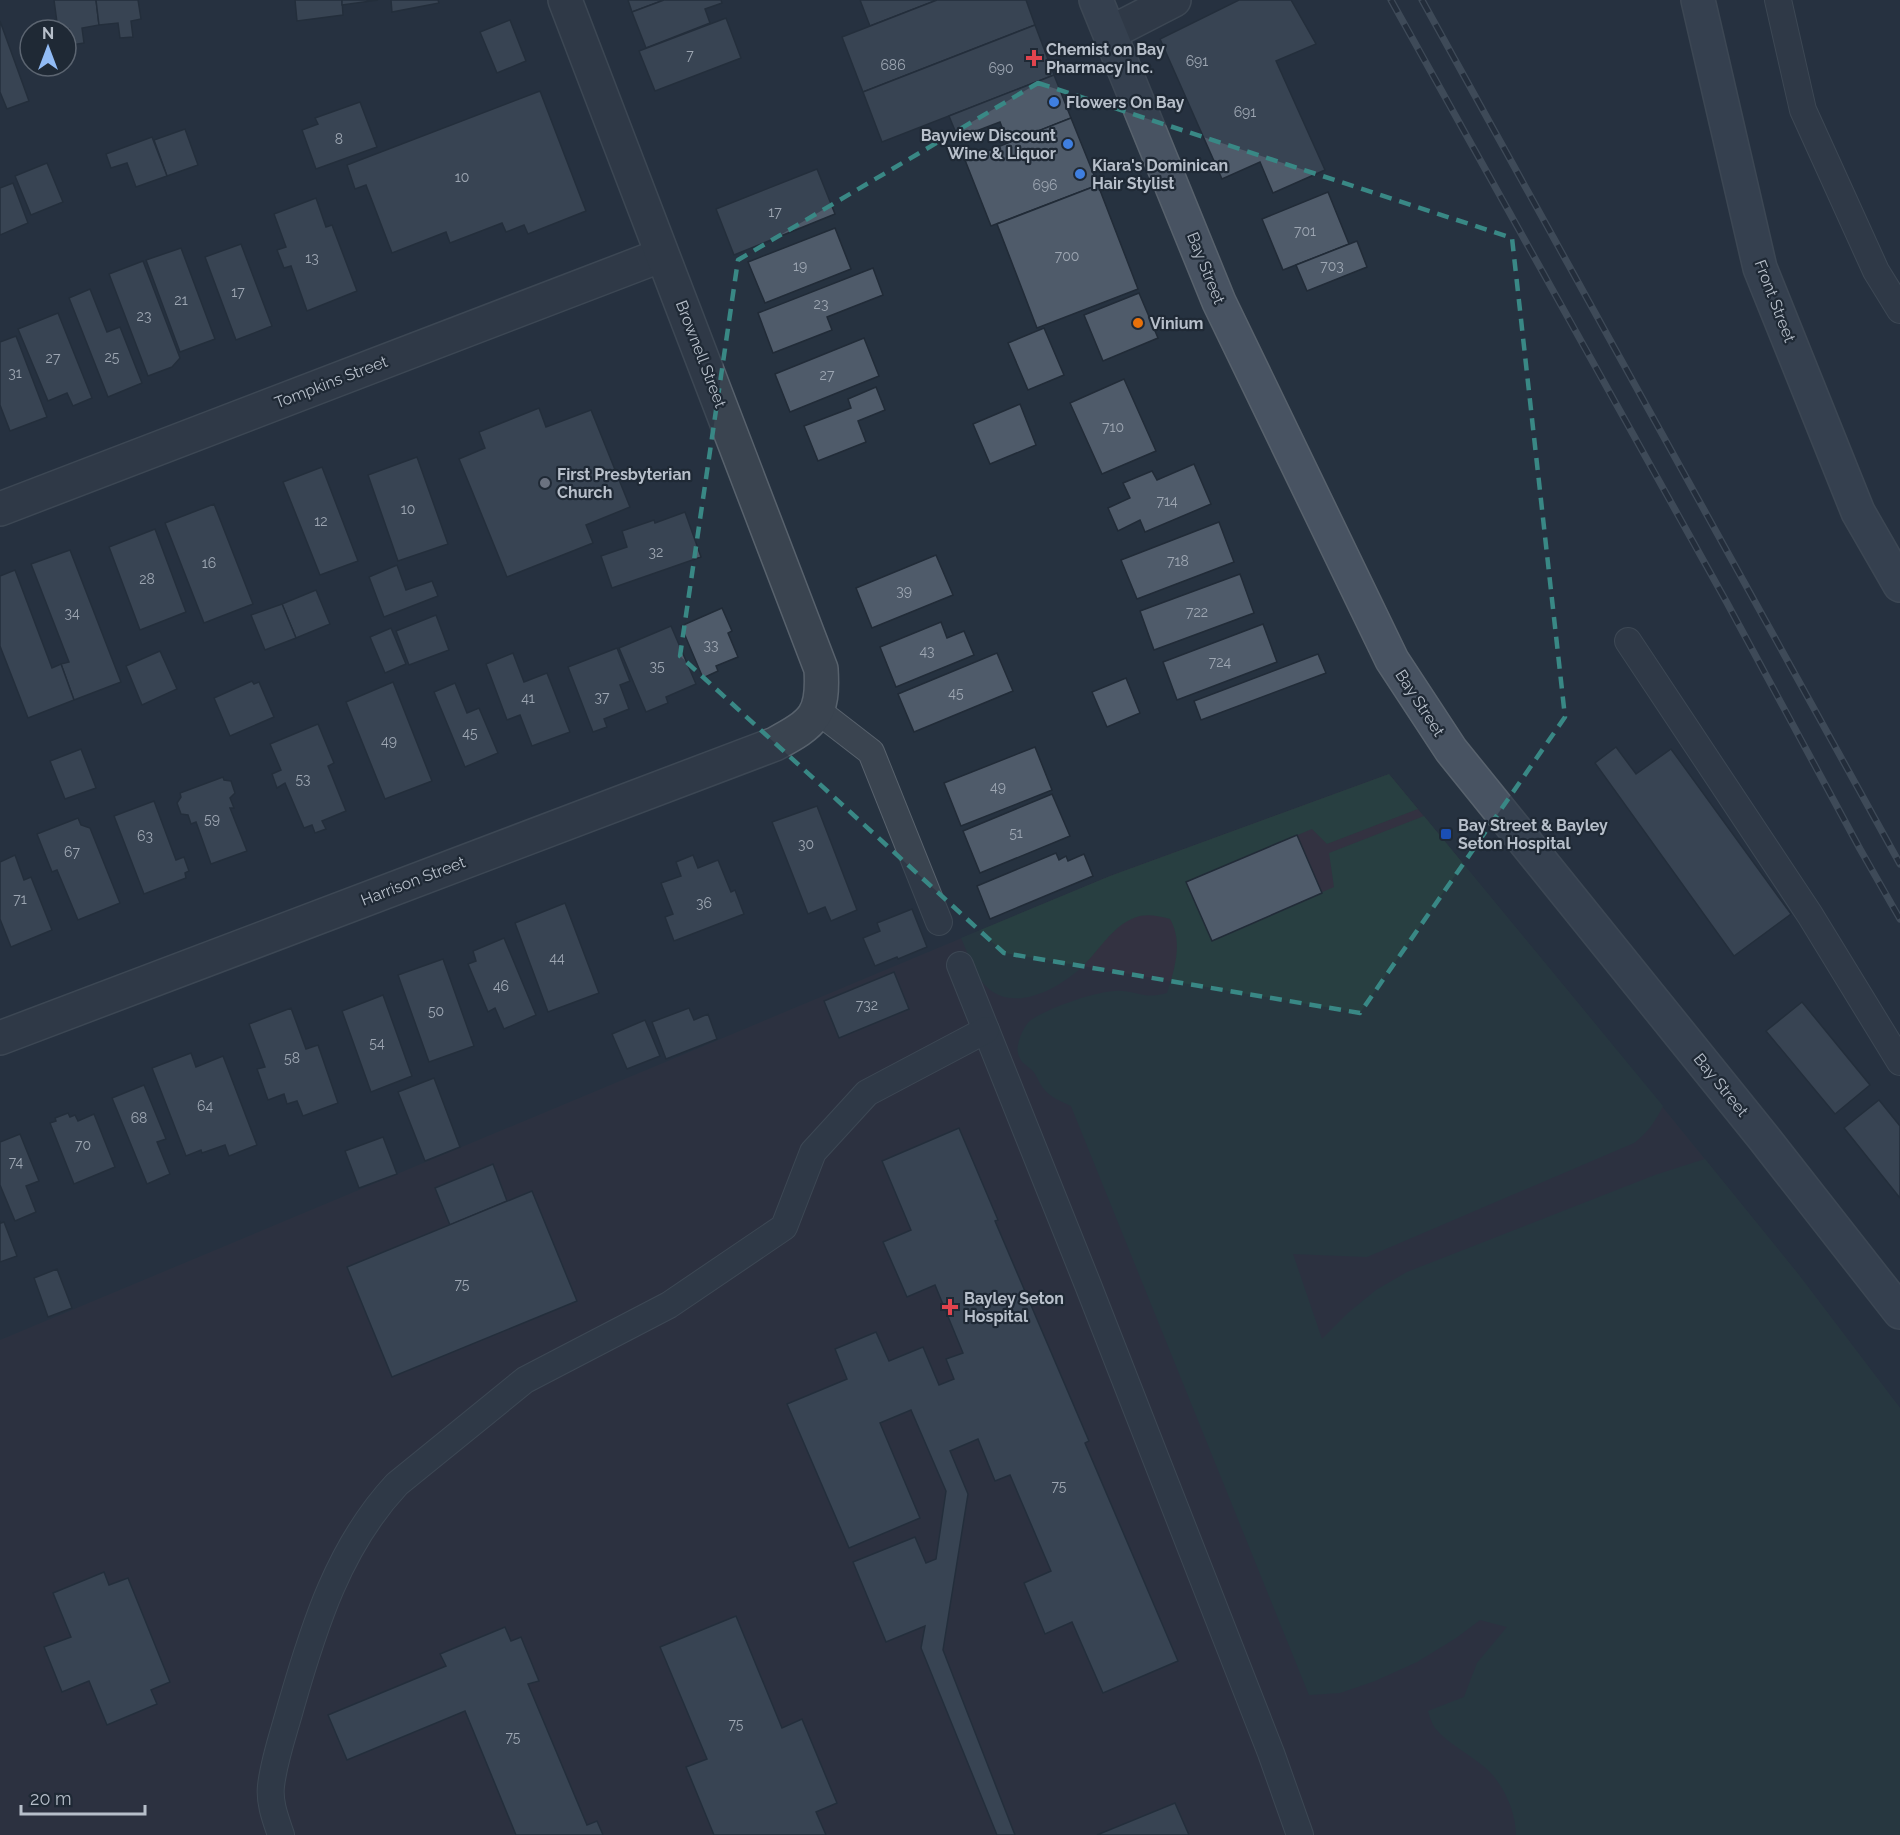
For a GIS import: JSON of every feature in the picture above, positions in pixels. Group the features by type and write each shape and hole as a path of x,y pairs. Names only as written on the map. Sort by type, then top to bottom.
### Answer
{"main road":[{"name":"Bay Street","path":"1096,0 1220,302 1392,660 1450,750 1763,1137 1900,1312"},
{"name":"Front Street","path":"1698,0 1760,268 1858,512 1900,585"}],"street":[{"name":"Brownell Street","path":"565,0 821,669 822,691 818,711"},
{"path":"1110,33 1174,0"},
{"name":"Tompkins Street","path":"0,509 662,255"},
{"name":"Harrison Street","path":"0,1038 775,744 802,729 818,711"}],"lane":[{"path":"1779,0 1803,110 1876,271 1900,310"},
{"path":"1628,641 1810,915 1900,1062"},
{"path":"818,711 871,752 939,922"},
{"path":"960,965 1084,1274 1271,1753 1300,1835"},
{"path":"281,1835 273,1813 271,1787 278,1750 310,1641 336,1574 359,1533 389,1493 397,1484 525,1380 669,1305 784,1227 813,1152 867,1093 986,1030"}],"highlighted area":[{"path":"1038,83 1512,238 1565,717 1360,1013 1004,953 680,656 738,260"}],"shaded area":[{"name":"Bayley Seton Hospital","path":"1389,774 1799,1275 1900,1408 1900,1835 0,1835 0,1340 1110,876"}],"green space":[{"path":"1389,774 1418,809 1327,844 1312,829 1187,882 1211,940 1334,887 1329,853 1424,816 1663,1106 1651,1126 1634,1143 1367,1257 1293,1254 1322,1339 1376,1290 1407,1272 1655,1175 1705,1159 1799,1275 1900,1408 1900,1835 1516,1835 1512,1810 1495,1778 1484,1766 1441,1734 1434,1726 1428,1711 1464,1697 1477,1663 1507,1627 1480,1620 1417,1662 1375,1681 1340,1693 1309,1695 1071,1106 1056,1099 1042,1087 1034,1072 1021,1061 1018,1053 1019,1040 1028,1022 1062,1005 1113,991 1148,996 1167,993 1175,965 1177,946 1170,919 1148,915 1138,916 1126,922 1113,932 1084,965 1062,983 1035,995 1021,998 994,993 983,983 961,938 1110,876"}],"building":[{"path":"54,0 96,0 99,25 82,28 84,43 78,44 78,18 56,18"},
{"path":"96,0 138,0 141,19 131,21 133,37 120,38 118,23 99,25"},
{"path":"295,0 342,0 343,15 297,21"},
{"path":"342,0 378,0 342,5"},
{"path":"391,0 438,0 439,3 392,12"},
{"path":"628,0 664,0 632,12"},
{"path":"664,0 721,0 722,3 705,9 710,23 646,48 632,12"},
{"path":"860,0 937,0 870,26"},
{"path":"937,0 1026,0 1035,25 863,92 842,37"},
{"path":"1239,0 1291,0 1316,44 1276,61 1325,170 1273,193 1260,162 1222,179 1160,39"},
{"path":"726,18 741,58 655,91 639,51"},
{"path":"510,20 526,61 497,73 480,32"},
{"path":"0,21 18,71 18,78 21,78 29,101 7,109 0,92"},
{"path":"1035,25 1054,75 882,142 863,92"},
{"path":"1054,75 1071,118 1008,143 1000,122 958,138 949,116"},
{"path":"540,91 586,211 528,234 524,225 506,232 502,223 450,243 446,232 392,253 366,185 355,189 347,165"},
{"path":"360,102 377,147 316,169 302,130 318,124 315,118"},
{"path":"1071,118 1098,185 991,226 965,160"},
{"path":"185,129 198,165 167,176 154,140"},
{"path":"152,137 167,176 136,187 127,163 111,168 106,154"},
{"path":"47,163 63,202 31,215 15,176"},
{"path":"817,169 835,214 734,255 716,209"},
{"path":"13,183 28,223 0,235 0,188"},
{"path":"1098,185 1138,289 1037,328 997,224"},
{"path":"1328,192 1349,244 1283,270 1262,219"},
{"path":"316,198 326,227 332,225 357,291 307,311 291,266 284,268 277,250 286,247 274,214"},
{"path":"835,228 851,269 765,303 748,262"},
{"path":"1357,241 1367,267 1307,291 1296,265"},
{"path":"241,244 272,326 236,340 205,257"},
{"path":"181,248 215,339 180,352 146,260"},
{"path":"143,261 180,358 172,367 148,376 109,274"},
{"path":"873,268 883,295 827,317 832,330 773,353 758,313"},
{"path":"90,289 107,332 120,327 142,383 108,397 69,298"},
{"path":"1139,293 1158,338 1103,361 1084,315"},
{"path":"58,313 92,398 73,406 67,393 48,401 18,329"},
{"path":"1044,328 1064,375 1028,390 1008,343"},
{"path":"16,336 47,417 10,431 0,405 0,342"},
{"path":"864,338 879,376 790,412 775,374"},
{"path":"1124,379 1156,451 1102,474 1070,403"},
{"path":"876,387 885,410 858,421 866,442 818,461 804,426 851,408 848,399"},
{"path":"1020,404 1036,445 990,464 973,424"},
{"name":"First Presbyterian Church","path":"539,408 546,427 591,410 630,507 586,525 593,543 507,577 459,459 485,448 479,432"},
{"path":"417,457 448,544 398,561 368,475"},
{"path":"1194,464 1211,504 1145,532 1140,520 1118,531 1108,508 1130,498 1123,483 1152,471 1157,480"},
{"path":"322,467 358,561 320,575 283,482"},
{"path":"214,504 253,604 204,623 165,523"},
{"path":"685,512 701,557 612,588 601,556 627,547 622,531 654,520 655,523"},
{"path":"1219,522 1234,562 1137,599 1121,560"},
{"path":"155,529 186,612 140,630 109,547"},
{"path":"70,550 121,682 74,700 61,664 69,662 31,564"},
{"path":"936,555 953,595 872,628 856,588"},
{"path":"397,565 406,590 432,581 438,596 384,617 369,577"},
{"path":"15,570 52,668 61,664 74,700 28,718 0,646 0,576"},
{"path":"1240,574 1254,613 1154,650 1140,611"},
{"path":"316,590 330,624 296,638 282,604"},
{"path":"282,604 296,638 265,650 251,615"},
{"path":"722,608 732,631 728,633 738,657 716,666 718,671 703,678 681,626"},
{"path":"436,615 449,650 409,665 396,631"},
{"path":"941,622 947,638 964,631 974,655 896,687 880,647"},
{"path":"1263,624 1277,662 1177,700 1163,662"},
{"path":"671,626 696,684 666,697 668,703 646,712 619,648"},
{"path":"391,628 406,664 385,673 370,637"},
{"path":"617,648 630,681 620,685 629,709 604,719 607,727 593,732 568,667"},
{"path":"160,651 177,689 142,705 126,666"},
{"path":"513,653 524,682 547,673 570,732 532,746 520,715 507,720 486,664"},
{"path":"997,653 1013,691 914,732 898,694"},
{"path":"1318,654 1326,673 1201,720 1194,701"},
{"path":"1126,678 1140,713 1107,727 1092,692"},
{"path":"252,681 254,684 259,682 274,717 230,736 214,698"},
{"path":"393,682 432,781 385,799 346,702"},
{"path":"455,683 467,713 479,708 498,753 465,767 434,692"},
{"path":"318,724 334,763 328,766 346,811 322,821 326,829 315,833 312,825 304,828 285,783 277,788 272,774 281,770 270,744"},
{"path":"1035,747 1052,790 961,826 944,783"},
{"path":"1616,747 1636,774 1671,749 1791,914 1734,956 1595,763"},
{"path":"81,749 96,788 65,799 50,761"},
{"path":"223,777 224,780 231,781 235,793 230,798 234,808 230,808 247,851 211,864 196,822 191,824 188,815 181,814 177,803 181,797 180,793"},
{"path":"1052,794 1070,836 980,873 963,831"},
{"path":"154,801 176,860 184,857 189,871 185,873 186,878 144,894 114,816"},
{"path":"817,806 857,910 831,921 825,907 808,914 772,822"},
{"path":"78,818 81,825 90,828 120,903 78,920 57,870 52,872 37,834"},
{"path":"1297,835 1322,893 1212,941 1186,882"},
{"path":"1056,853 1059,860 1066,856 1068,861 1084,854 1093,876 990,919 977,886"},
{"path":"15,855 24,880 31,877 52,930 11,947 0,919 0,862"},
{"path":"693,855 698,868 718,860 731,892 735,890 744,914 674,941 665,917 673,914 661,883 681,876 676,862"},
{"path":"565,903 599,993 548,1012 515,923"},
{"path":"912,909 927,947 875,966 863,938 880,931 877,923"},
{"path":"504,938 536,1015 504,1029 495,1008 488,1012 468,964 476,961 473,951"},
{"path":"443,959 474,1046 429,1062 398,975"},
{"path":"894,972 909,1009 839,1038 824,1001"},
{"path":"383,995 412,1076 371,1092 342,1011"},
{"path":"1802,1002 1870,1085 1835,1114 1766,1031"},
{"path":"291,1008 306,1049 318,1045 338,1103 303,1116 297,1101 287,1104 284,1094 268,1100 257,1069 265,1067 249,1024"},
{"path":"689,1008 694,1020 708,1014 717,1039 666,1059 652,1022"},
{"path":"645,1020 660,1056 627,1069 612,1034"},
{"path":"191,1053 196,1067 223,1056 257,1145 229,1156 225,1145 186,1156 152,1068"},
{"path":"434,1078 460,1147 425,1161 398,1092"},
{"path":"144,1085 166,1139 157,1142 170,1174 147,1184 112,1098"},
{"path":"1879,1100 1900,1126 1900,1198 1844,1128"},
{"path":"68,1113 70,1117 75,1115 78,1121 94,1114 115,1167 74,1184 50,1123 56,1121 55,1118"},
{"path":"959,1128 998,1220 995,1221 1089,1441 1085,1443 1178,1661 1103,1693 1072,1622 1045,1634 1024,1583 1051,1571 1010,1475 995,1481 978,1439 950,1451 968,1494 943,1650 1015,1835 997,1835 921,1648 925,1626 886,1642 853,1562 915,1537 926,1563 936,1559 946,1491 911,1410 880,1423 920,1518 849,1548 787,1404 847,1379 835,1349 876,1332 889,1361 923,1347 939,1385 954,1379 946,1359 963,1353 935,1285 907,1297 883,1242 911,1230 882,1161"},
{"path":"20,1134 39,1181 26,1186 36,1212 15,1221 0,1185 0,1142"},
{"path":"383,1137 397,1174 359,1188 345,1151"},
{"path":"493,1164 507,1201 450,1225 435,1188"},
{"path":"532,1191 577,1301 392,1377 347,1267"},
{"path":"0,1221 4,1222 17,1256 0,1262"},
{"path":"57,1269 72,1308 48,1317 34,1278"},
{"path":"104,1572 109,1585 128,1578 170,1682 151,1690 157,1704 107,1725 89,1681 62,1692 44,1647 71,1637 53,1593"},
{"path":"736,1616 782,1728 802,1719 837,1803 816,1812 826,1835 714,1835 686,1767 707,1759 660,1647"},
{"path":"505,1627 511,1641 521,1637 539,1681 528,1684 587,1825 597,1821 603,1835 516,1835 465,1711 347,1760 328,1715 446,1666 440,1654"},
{"path":"1175,1803 1189,1835 1097,1835"}],"railway":[{"path":"1391,0 1726,601 1900,919"},
{"path":"1422,0 1900,864"}],"place":[{"name":"Chemist on Bay Pharmacy Inc.","path":"1034,58"},
{"name":"Flowers On Bay","path":"1054,102"},
{"name":"Bayview Discount Wine & Liquor","path":"1068,144"},
{"name":"Kiara's Dominican Hair Stylist","path":"1080,174"},
{"name":"Vinium","path":"1138,323"},
{"name":"First Presbyterian Church","path":"545,483"},
{"name":"Bay Street & Bayley Seton Hospital","path":"1446,834"},
{"name":"Bayley Seton Hospital","path":"950,1307"}]}
